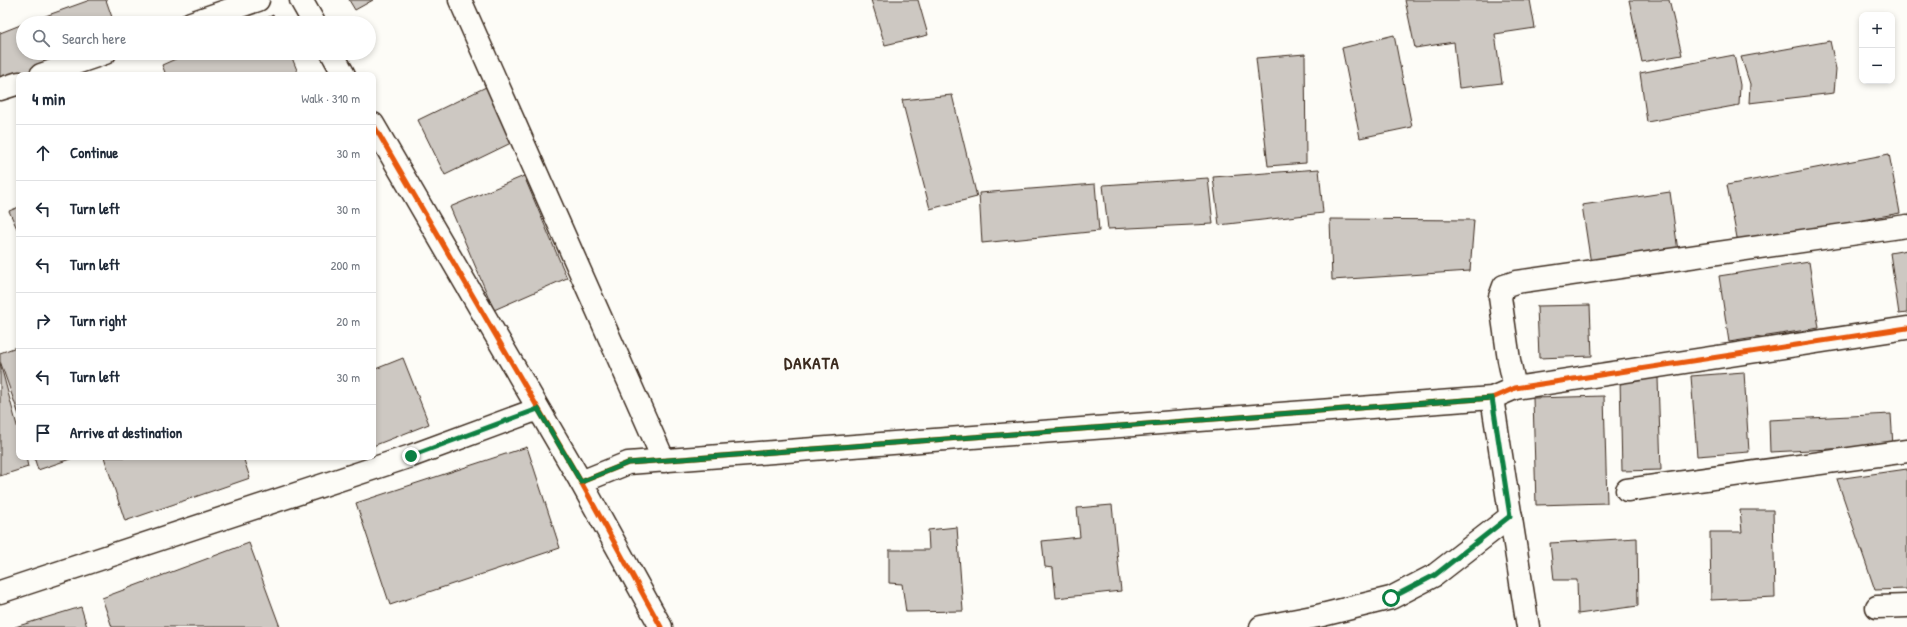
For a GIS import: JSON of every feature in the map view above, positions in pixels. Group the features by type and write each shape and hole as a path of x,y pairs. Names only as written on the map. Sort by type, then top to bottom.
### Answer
{"street":[{"path":"211,16 258,0"},
{"path":"301,0 310,16"},
{"path":"460,0 664,461"},
{"path":"50,72 85,60"},
{"path":"336,60 342,72"},
{"path":"0,89 16,84"},
{"path":"376,129 581,482 661,627"},
{"path":"1516,388 1509,360 1500,297 1504,286 1524,281 1907,226"},
{"path":"581,482 628,463 1492,398 1516,388 1907,328"},
{"path":"1492,398 1528,627"},
{"path":"0,592 411,456 538,409"},
{"path":"1627,490 1907,451"},
{"path":"1261,627 1318,616 1391,598 1435,575 1510,516"},
{"path":"1877,607 1907,606"}],"building":[{"path":"90,0 106,0 112,16 45,16"},
{"path":"349,0 373,0 355,10"},
{"path":"871,0 918,0 928,35 885,45"},
{"path":"1405,0 1530,0 1535,28 1495,34 1502,83 1459,88 1454,42 1415,48"},
{"path":"1629,0 1669,0 1682,55 1642,62"},
{"path":"16,27 16,60 61,60 28,72 16,72 16,76 0,82 0,33"},
{"path":"1394,35 1412,127 1360,138 1342,48"},
{"path":"1830,41 1836,69 1834,93 1749,103 1750,84 1741,57"},
{"path":"1305,54 1306,163 1268,166 1256,58"},
{"path":"1734,55 1740,85 1739,105 1647,122 1640,73"},
{"path":"173,60 293,60 298,72 165,72 162,65"},
{"path":"486,87 513,142 445,175 418,120"},
{"path":"952,95 977,197 930,209 902,100"},
{"path":"1889,154 1900,213 1738,243 1727,185"},
{"path":"1319,169 1323,213 1219,225 1213,177"},
{"path":"524,176 567,278 494,310 450,207"},
{"path":"1208,178 1213,224 1108,229 1103,185"},
{"path":"1095,184 1099,231 982,243 979,193"},
{"path":"1670,192 1678,251 1591,264 1582,205"},
{"path":"16,208 16,226 9,211"},
{"path":"1330,219 1474,220 1470,271 1332,280"},
{"path":"1907,250 1907,313 1899,314 1890,253"},
{"path":"1809,262 1819,328 1729,342 1719,276"},
{"path":"1590,305 1592,356 1539,358 1537,306"},
{"path":"16,347 16,406 0,361 0,353"},
{"path":"403,358 429,424 376,445 376,369"},
{"path":"0,363 16,422 16,460 27,460 28,467 0,476"},
{"path":"1744,372 1749,452 1697,456 1691,376"},
{"path":"1658,378 1661,470 1622,471 1620,379"},
{"path":"1604,396 1607,503 1536,505 1533,398"},
{"path":"1891,414 1893,446 1770,452 1769,420"},
{"path":"527,447 560,548 390,605 356,503"},
{"path":"35,460 67,460 38,470"},
{"path":"105,460 244,460 250,478 125,521"},
{"path":"1907,469 1907,589 1875,590 1837,479"},
{"path":"1112,505 1121,591 1056,598 1053,568 1045,567 1042,541 1080,537 1077,508"},
{"path":"1740,510 1773,510 1775,597 1711,600 1710,532 1742,532"},
{"path":"957,527 963,611 906,612 902,584 889,583 889,550 929,550 928,530"},
{"path":"1637,538 1638,606 1578,614 1577,580 1554,580 1550,543"},
{"path":"249,543 280,627 112,627 102,598"},
{"path":"81,607 87,627 15,627"}],"cycle path":[{"path":"376,129 581,482 661,627"},
{"path":"581,482 628,463 1492,398 1515,388 1907,328"}],"district":[{"name":"DAKATA","path":"812,362"}],"route":[{"path":"411,456 538,409 581,482 628,463 1492,398 1510,516 1435,575 1391,598"}]}
